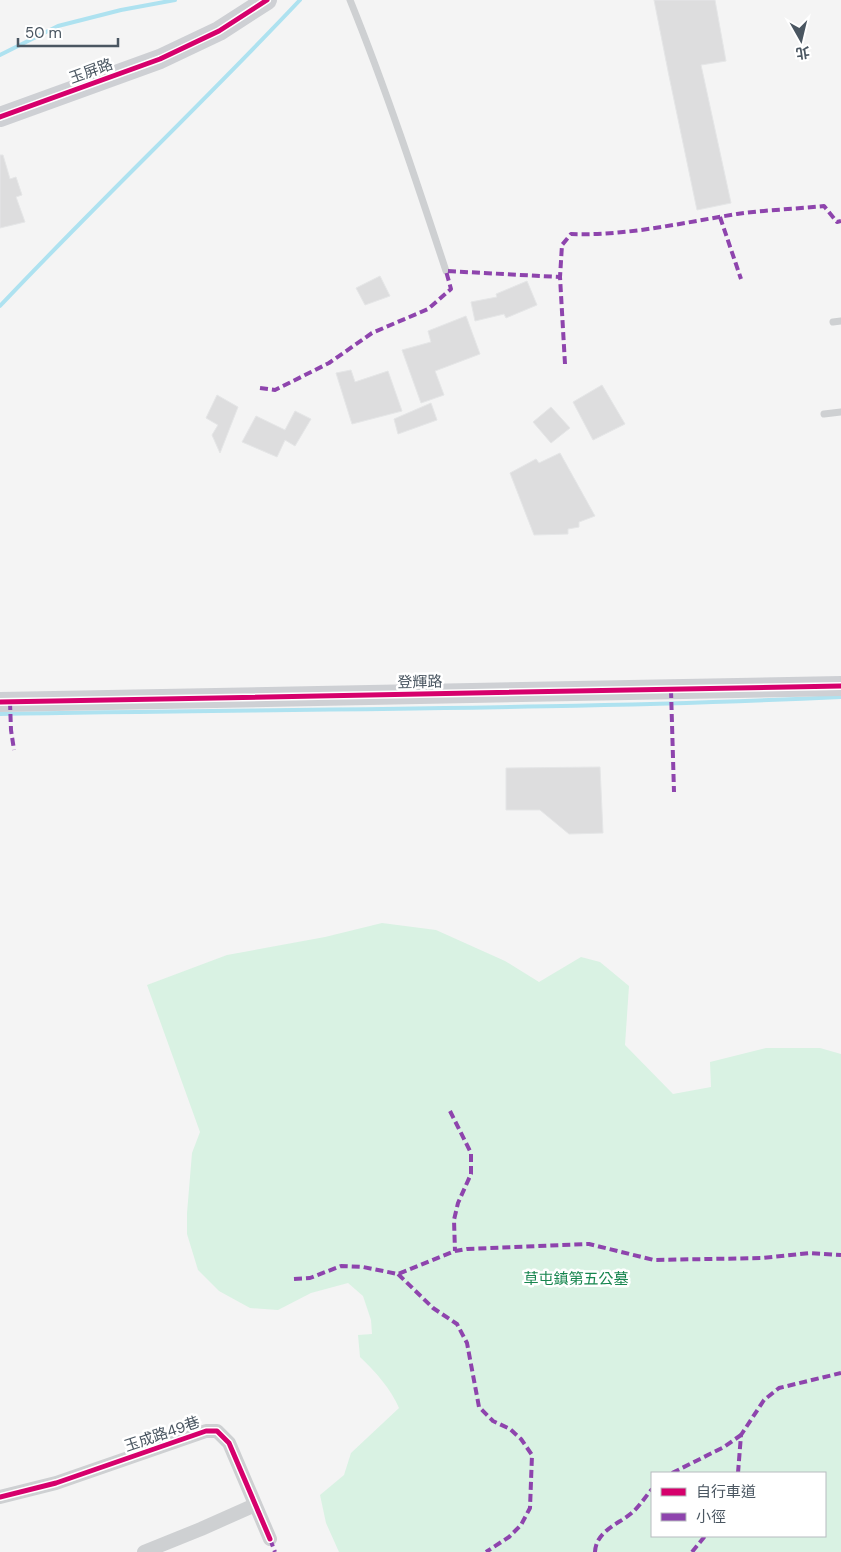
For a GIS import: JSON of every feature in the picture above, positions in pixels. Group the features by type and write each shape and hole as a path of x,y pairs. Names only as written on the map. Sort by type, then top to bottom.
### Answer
{"street":[{"name":"玉屏路","path":"0,117 160,59 219,31 267,0"},
{"name":"登輝路","path":"0,702 841,686"},
{"name":"玉成路49巷","path":"0,1497 56,1483 206,1431 217,1431 229,1443 270,1539"},
{"path":"144,1552 255,1505"}],"lane":[{"path":"350,0 384,86 446,272"},
{"path":"824,414 841,412"}],"green space":[{"name":"草屯鎮第五公墓","path":"382,923 436,930 505,961 539,982 581,957 600,962 629,986 625,1045 673,1094 711,1087 710,1062 766,1048 820,1048 841,1054 841,1552 339,1552 326,1523 320,1495 344,1475 351,1453 399,1408 392,1394 360,1357 358,1335 372,1334 371,1320 363,1296 348,1283 311,1293 278,1310 250,1308 219,1291 198,1270 187,1234 192,1153 200,1132 147,985 227,955 325,937"}],"building":[{"path":"654,0 715,0 726,61 701,65 731,203 697,210"},
{"path":"0,155 3,155 10,179 16,177 22,195 16,197 25,222 0,228"},
{"path":"380,276 390,296 365,305 356,288"},
{"path":"527,281 537,305 506,318 504,314 475,321 471,302 497,297 496,294"},
{"path":"466,316 480,354 435,371 444,395 421,403 402,350 431,342 428,331"},
{"path":"351,370 355,382 388,371 402,411 352,424 336,373"},
{"path":"602,385 625,424 593,440 573,402"},
{"path":"217,395 238,407 220,453 212,435 218,425 206,418"},
{"path":"431,403 437,420 398,434 394,419"},
{"path":"551,407 570,428 551,443 533,422"},
{"path":"295,411 311,419 295,446 285,440 277,457 242,442 256,416 285,430"},
{"path":"560,453 595,516 579,522 579,527 568,529 568,534 534,535 510,473 536,459 539,463"},
{"path":"600,767 603,833 569,834 540,810 506,810 506,768"}],"waterway":[{"path":"0,55 58,26 121,10 175,0"},
{"path":"0,306 300,0"},
{"path":"0,714 526,707 841,697"}],"marked path":[{"path":"565,364 560,277 562,245 571,234 633,231 758,211 824,206 837,222 841,221"},
{"path":"720,217 741,279"},
{"path":"260,388 275,390 329,363 372,333 428,309 451,289 446,271 560,277"},
{"path":"671,690 674,792"},
{"path":"10,702 14,750"},
{"path":"450,1111 471,1153 471,1174 458,1203 454,1220 455,1251"},
{"path":"294,1279 310,1278 341,1266 363,1267 398,1274 455,1251 467,1249 589,1244 654,1260 763,1258 810,1253 841,1255"},
{"path":"398,1274 433,1308 457,1324 467,1343 479,1407 493,1421 510,1429 521,1439 532,1455 530,1508 521,1525 509,1537 486,1552"},
{"path":"738,1472 741,1435 764,1400 779,1388 841,1373"},
{"path":"674,1472 724,1447 741,1435"},
{"path":"595,1552 596,1544 604,1533 634,1511 651,1490"},
{"path":"692,1552 704,1537"},
{"path":"270,1539 275,1552"}],"cycle path":[{"path":"0,117 160,59 219,31 267,0"},
{"path":"0,702 841,686"},
{"path":"0,1497 56,1483 206,1431 217,1431 229,1443 270,1539"}]}
